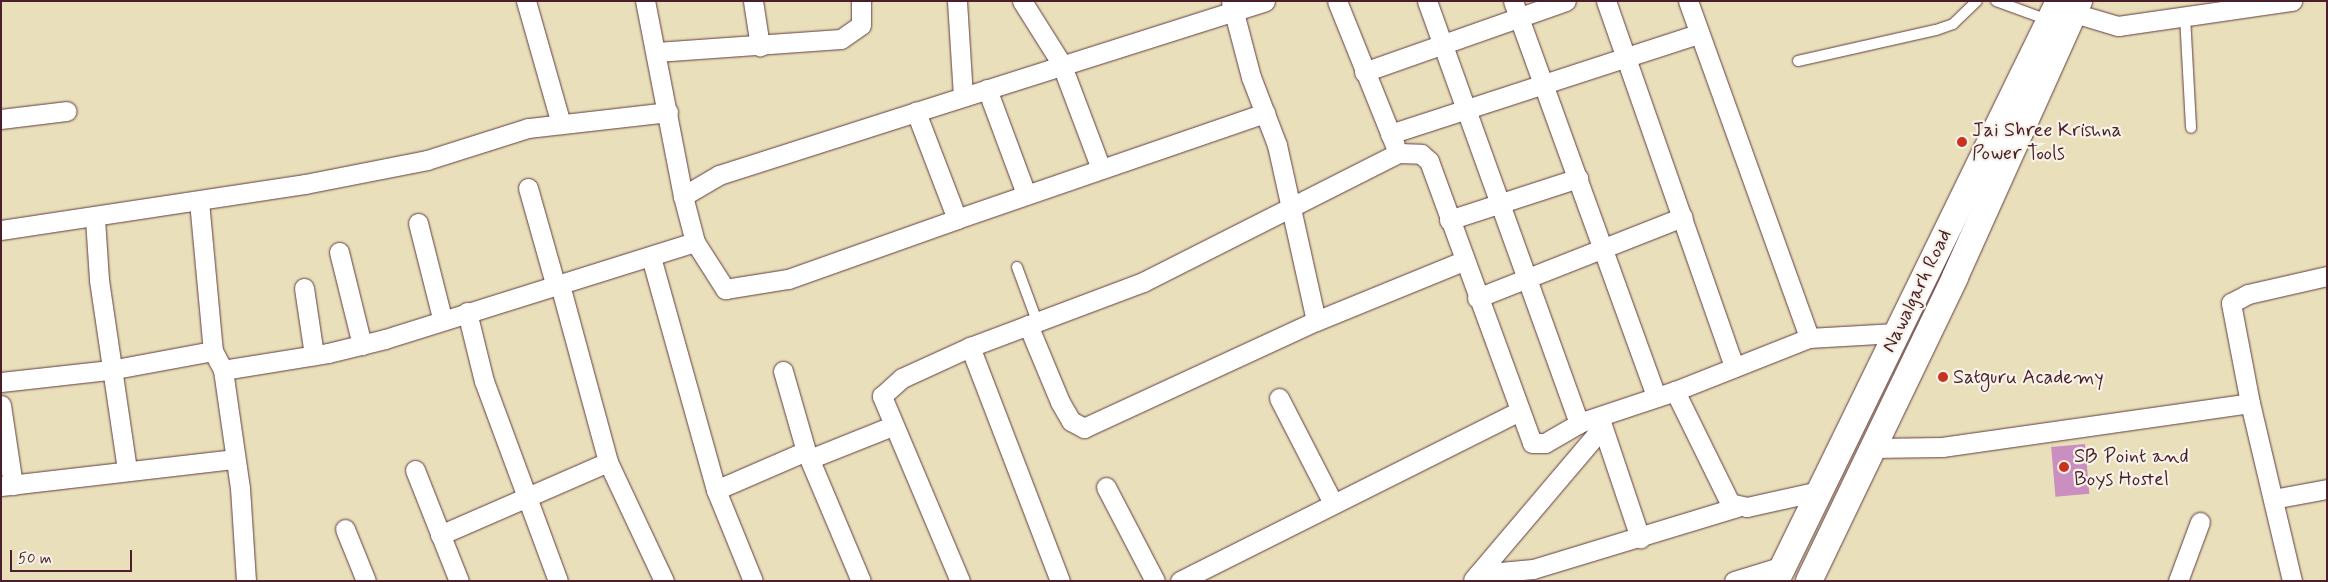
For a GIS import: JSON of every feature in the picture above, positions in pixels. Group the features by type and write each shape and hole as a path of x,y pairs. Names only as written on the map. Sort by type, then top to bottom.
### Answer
{"street":[{"path":"526,1 561,124"},
{"path":"645,1 683,196 695,242 724,289 788,280 1100,166 1265,113"},
{"path":"753,1 760,46"},
{"path":"656,52 826,42 854,33 861,25 861,1"},
{"path":"957,1 963,97"},
{"path":"1022,1 1061,63 1100,166"},
{"path":"683,196 719,174 963,97 1232,5 1265,1"},
{"path":"1337,1 1398,153"},
{"path":"1427,1 1579,423"},
{"path":"1364,72 1442,43 1516,10 1566,1"},
{"path":"1606,1 1734,367"},
{"path":"1688,1 1698,34 1809,338"},
{"path":"1809,581 1873,448 2065,9 2106,26 2292,1"},
{"path":"1232,5 1294,210 1316,321"},
{"name":"Nawalgarh Road","path":"1779,573 1896,333 2065,9"},
{"path":"1516,10 1605,251 1656,397"},
{"path":"1390,134 1624,55 1698,34"},
{"path":"987,89 1026,194"},
{"path":"1,119 67,111"},
{"path":"1,230 95,219 427,160 528,128 668,112"},
{"path":"916,112 957,219"},
{"path":"960,581 892,426 882,396 885,389 970,347 1142,282 1294,210 1398,153 1421,154 1429,161 1463,261 1528,439 1538,445 1579,423 1600,422 1656,397 1809,338 1896,333"},
{"path":"1449,220 1578,178"},
{"path":"528,188 608,462 662,580"},
{"path":"199,201 213,351 223,370 246,581"},
{"path":"1477,298 1605,251 1683,217"},
{"path":"95,219 110,370 127,469"},
{"path":"418,223 442,318"},
{"path":"223,370 362,345 442,318 558,286 695,242"},
{"path":"339,252 362,345"},
{"path":"651,257 716,490 753,581"},
{"path":"1032,323 1060,402 1071,422 1084,428 1316,321 1463,261"},
{"path":"2292,581 2250,403 2231,303 2248,294 2327,276"},
{"path":"304,288 314,355"},
{"path":"467,312 484,381 524,498 558,581"},
{"path":"970,347 1060,581"},
{"path":"1,382 110,370 213,351"},
{"path":"783,371 809,455 861,581"},
{"path":"1675,391 1725,497 1737,507"},
{"path":"1279,398 1333,503"},
{"path":"1873,448 1951,445 2250,403"},
{"path":"1,405 7,485 127,469 234,458"},
{"path":"1180,581 1518,412"},
{"path":"1600,422 1640,538"},
{"path":"1475,577 1600,422"},
{"path":"716,490 892,426"},
{"path":"440,535 608,462"},
{"path":"415,470 459,581"},
{"path":"1106,487 1155,581"},
{"path":"2273,499 2327,490"},
{"path":"1475,577 1533,569 1737,507 1820,491"},
{"path":"2178,581 2200,522"},
{"path":"345,529 363,573 348,581"},
{"path":"1734,581 1779,573"}],"lane":[{"path":"1798,61 1936,30 1954,24 1977,1"},
{"path":"1996,1 2065,9"},
{"path":"2184,16 2191,128"},
{"path":"1017,267 1032,323"}],"building":[{"path":"2085,444 2089,494 2055,497 2051,447"}],"place":[{"name":"Jai Shree Krishna Power Tools","path":"1962,142"},
{"name":"Satguru Academy","path":"1943,377"},
{"name":"SB Point and Boys Hostel","path":"2064,467"}]}
